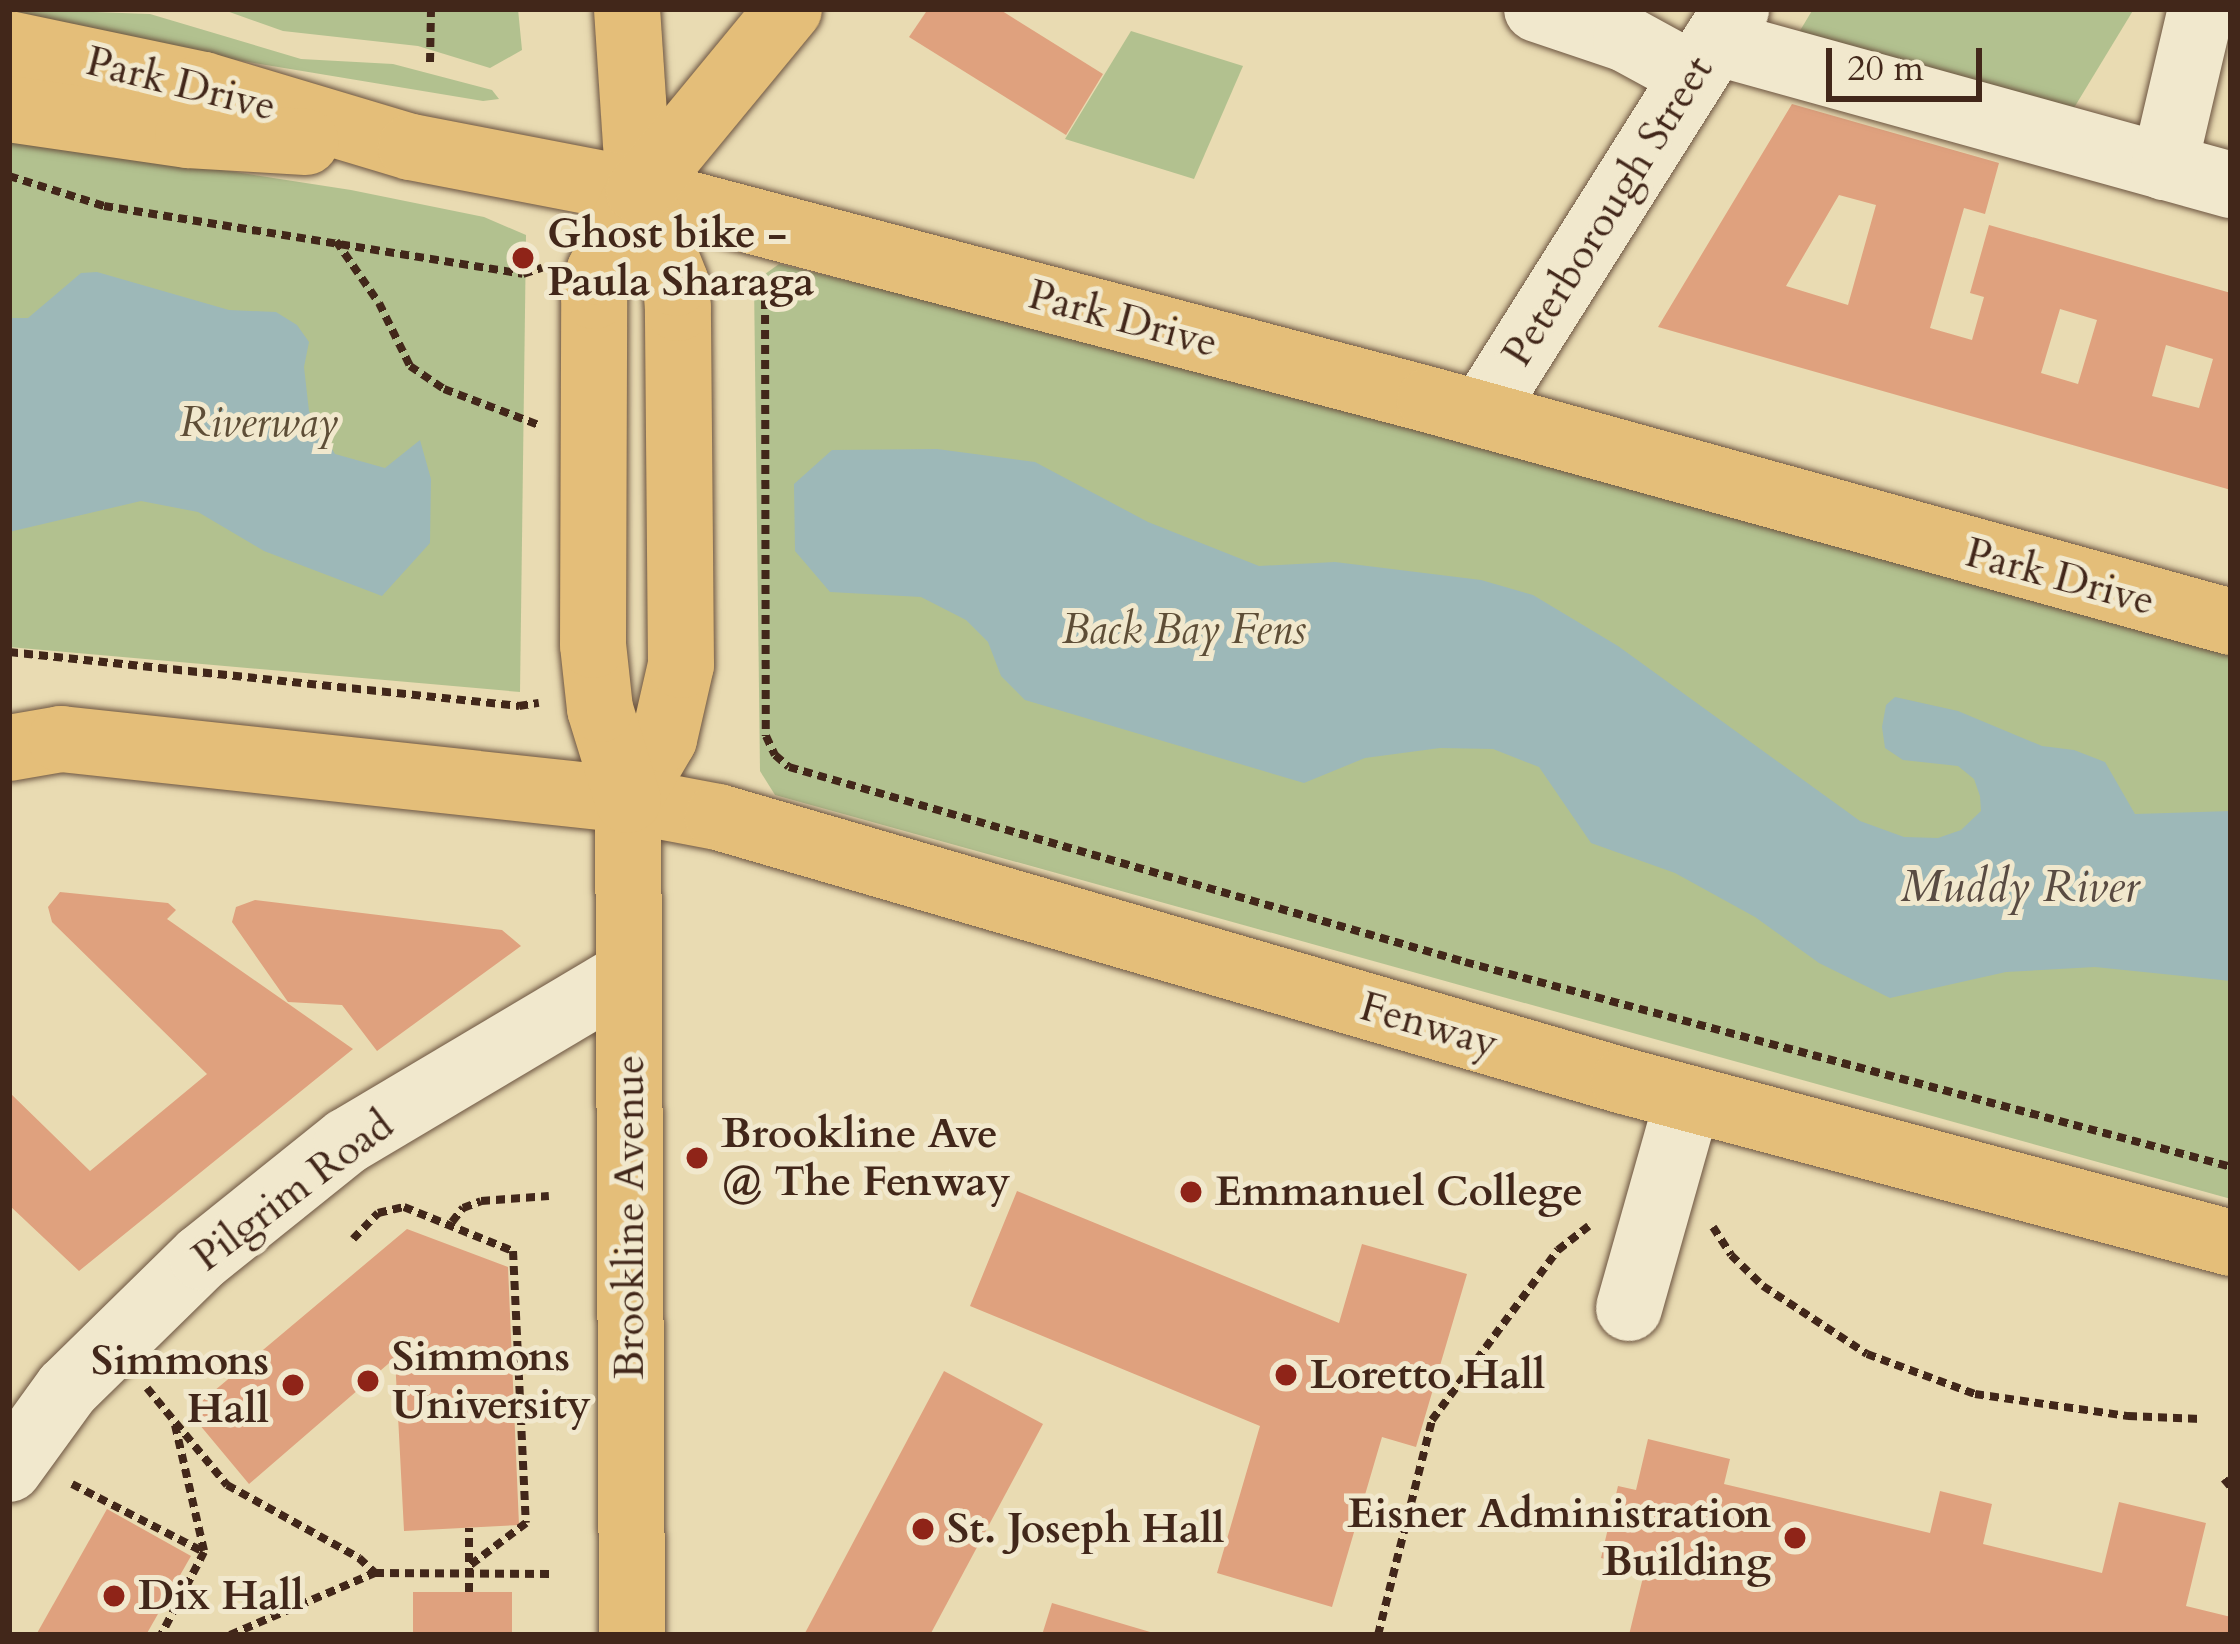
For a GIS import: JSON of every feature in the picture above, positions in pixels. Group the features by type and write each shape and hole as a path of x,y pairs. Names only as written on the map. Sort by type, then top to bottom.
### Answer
{"main road":[{"path":"26,740 628,800 664,739 681,665 679,308 676,283 639,191 627,9"},
{"name":"Brookline Avenue","path":"632,1635 628,800 600,709 593,645 594,296 599,272 639,191 789,9"},
{"name":"Park Drive","path":"9,44 204,85 411,148 639,191 1481,414 2231,622"},
{"path":"9,109 188,135 411,148"},
{"name":"Fenway","path":"628,800 763,830 1688,1099 2231,1243"}],"street":[{"path":"1537,9 1626,39 1715,42 2231,185"},
{"path":"2164,166 2201,9"},
{"name":"Peterborough Street","path":"1481,414 1715,42"},
{"name":"Pilgrim Road","path":"39,1476 67,1389 115,1337 275,1199 347,1141 628,974"},
{"path":"1629,1308 1688,1099"}],"path":[{"path":"430,9 430,62"},
{"path":"9,176 85,202 523,274 551,266"},
{"path":"336,241 379,302 410,366 444,389 551,430"},
{"name":"Fenway","path":"768,282 759,294 766,736 775,755 795,769 1465,962 2231,1167"},
{"path":"9,652 519,706 545,698"},
{"path":"452,1222 463,1208 481,1201 549,1196"},
{"path":"353,1239 378,1213 404,1207 452,1222 513,1251 526,1523 469,1570"},
{"path":"1703,1210 1731,1255 1763,1286 1867,1354 1975,1394 2128,1416 2201,1418"},
{"path":"1378,1635 1432,1420 1558,1250 1596,1222"},
{"path":"133,1372 227,1485 300,1523 375,1573"},
{"path":"161,1635 204,1552 174,1419"},
{"path":"39,1476 204,1552"},
{"path":"469,1528 469,1592"},
{"path":"230,1635 375,1573 552,1574"}],"green space":[{"path":"9,9 150,14 301,59 393,64 492,90 499,99 483,101 170,49 9,14"},
{"path":"221,9 518,9 522,50 490,68 418,46 283,31"},
{"path":"1813,9 2134,9 2066,121 1795,39"},
{"path":"1131,31 1243,66 1194,179 1065,139"},
{"name":"Riverway","path":"9,137 351,190 484,217 526,235 520,692 9,647"},
{"name":"Back Bay Fens","path":"779,264 1183,362 2231,647 2231,1199 775,795 760,771 754,282"}],"water":[{"path":"97,272 229,310 276,312 297,325 309,342 304,367 309,411 335,454 385,468 420,440 431,479 430,543 382,596 264,551 198,512 141,501 9,532 9,318 28,318 81,273"},
{"name":"Muddy River","path":"937,449 1035,462 1148,522 1259,566 1335,562 1481,580 1533,595 1618,646 1860,821 1904,837 1938,838 1961,830 1981,811 1974,779 1958,766 1903,760 1885,748 1886,705 1895,697 1958,711 2042,746 2074,750 2105,762 2135,814 2231,811 2231,981 2095,967 2006,972 1890,998 1819,963 1755,917 1675,873 1591,843 1539,767 1493,749 1440,748 1365,758 1304,783 1025,700 1001,676 988,642 966,620 921,597 830,592 795,551 794,484 832,450"}],"building":[{"path":"928,9 999,9 1103,74 1066,135 909,37"},
{"path":"1792,104 1999,163 1985,214 1964,208 1930,328 1972,340 1984,297 1970,293 1989,225 2231,293 2231,490 1658,327","holes":["1839,195 1876,205 1848,305 1786,286","2060,309 2097,320 2078,384 2041,373","2166,345 2213,359 2199,408 2152,396"]},
{"path":"60,892 168,903 176,910 167,919 353,1049 79,1271 9,1205 9,1092 90,1171 207,1074 52,922 48,907"},
{"path":"255,900 502,930 521,946 377,1051 342,1005 288,1002 232,922 236,907"},
{"name":"Loretto Hall","path":"1017,1191 1339,1323 1362,1244 1467,1274 1416,1447 1382,1437 1332,1607 1217,1573 1260,1426 970,1306"},
{"name":"Simmons Hall","path":"407,1229 508,1267 519,1525 404,1531 395,1358 249,1484 189,1412"},
{"name":"St. Joseph Hall","path":"944,1371 1043,1424 930,1635 804,1635"},
{"name":"Eisner Administration Building","path":"1648,1439 1730,1459 1724,1484 1930,1533 1940,1491 1992,1504 1983,1544 2102,1573 2119,1502 2206,1523 2186,1606 2231,1617 2231,1635 1629,1635 1645,1569 1601,1558 1618,1486 1636,1490"},
{"name":"Dix Hall","path":"107,1509 191,1556 146,1635 36,1635"},
{"path":"413,1592 512,1592 512,1635 413,1635"},
{"path":"1052,1603 1157,1634 1157,1635 1042,1635"}],"place":[{"name":"Ghost bike - Paula Sharaga","path":"523,258"},
{"name":"Brookline Ave @ The Fenway","path":"697,1158"},
{"name":"Emmanuel College","path":"1191,1192"},
{"name":"Loretto Hall","path":"1286,1375"},
{"name":"Simmons University","path":"368,1381"},
{"name":"Simmons Hall","path":"293,1385"},
{"name":"St. Joseph Hall","path":"923,1529"},
{"name":"Eisner Administration Building","path":"1795,1538"},
{"name":"Dix Hall","path":"114,1596"}]}
